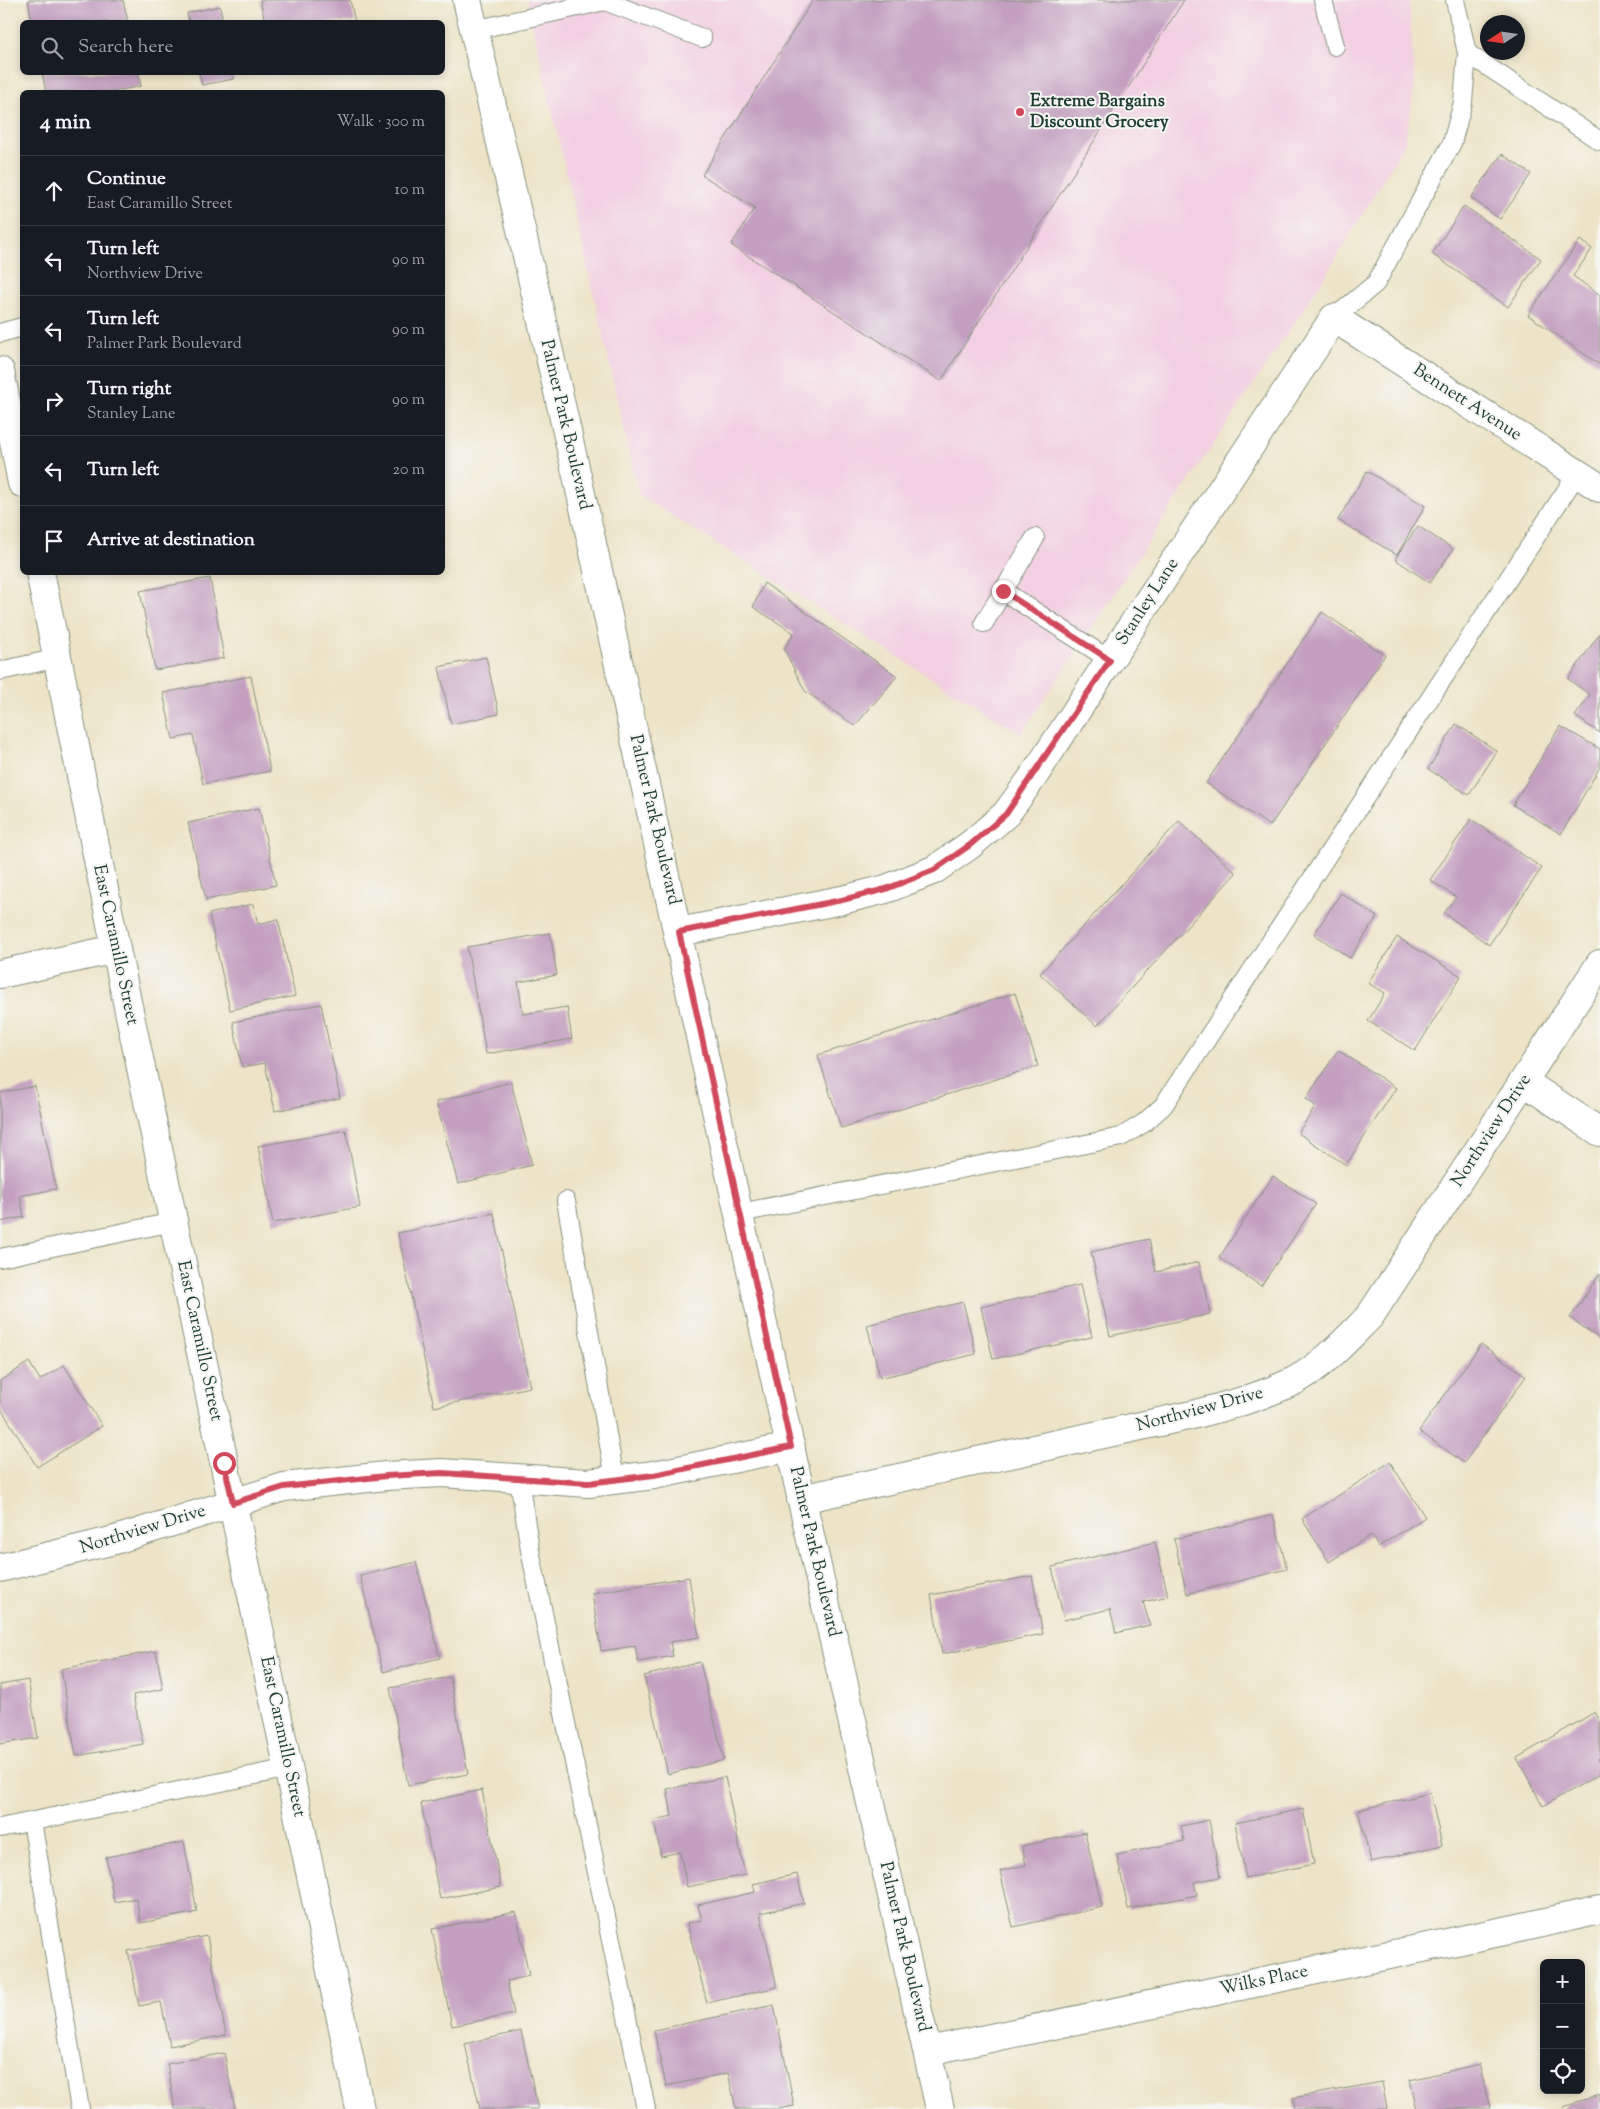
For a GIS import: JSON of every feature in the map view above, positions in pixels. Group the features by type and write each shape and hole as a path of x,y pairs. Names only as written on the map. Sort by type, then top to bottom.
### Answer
{"street":[{"name":"Palmer Park Boulevard","path":"467,0 513,192 679,932 802,1500 940,2109"},
{"name":"Stanley Lane","path":"679,932 851,898 886,889 934,870 970,845 1006,814 1110,660 1334,318"},
{"name":"Bennett Avenue","path":"1334,318 1600,488"},
{"path":"0,374 20,473"},
{"name":"East Caramillo Street","path":"41,575 116,949 360,2109"},
{"path":"0,974 116,949"},
{"name":"Northview Drive","path":"802,1500 1192,1416 1248,1401 1295,1380 1331,1355 1370,1316 1600,964"},
{"path":"1524,1082 1600,1132"},
{"name":"Northview Drive","path":"0,1568 114,1540 284,1487 386,1476 442,1473 588,1483 654,1475 791,1447"},
{"name":"Wilks Place","path":"928,2051 1600,1910"}],"lane":[{"path":"1323,0 1335,46"},
{"path":"1334,318 1376,283 1452,143 1463,102 1467,53 1455,0"},
{"path":"474,30 605,1 702,38"},
{"path":"1467,53 1600,141"},
{"path":"0,334 20,328"},
{"path":"740,1213 1121,1137 1163,1106 1578,474"},
{"path":"984,623 1035,538"},
{"path":"1003,591 1110,660"},
{"path":"0,670 58,658"},
{"path":"566,1201 615,1479"},
{"path":"0,1258 173,1222"},
{"path":"519,1479 530,1550 646,2109"},
{"path":"0,1828 289,1768"},
{"path":"32,1821 80,2109"}],"shaded area":[{"path":"527,0 1409,0 1415,83 1405,143 1326,275 1021,734 639,495"}],"building":[{"path":"28,0 123,0 128,20 32,20"},
{"path":"260,0 350,0 355,20 265,20"},
{"path":"813,0 1184,0 941,381 731,245 755,208 702,175"},
{"path":"220,6 223,20 189,20 187,13"},
{"path":"43,75 139,75 141,86 121,90 46,90"},
{"path":"200,75 233,75 234,79 202,85"},
{"path":"1502,154 1531,174 1500,219 1471,198"},
{"path":"1464,206 1541,259 1508,307 1432,254"},
{"path":"1580,240 1592,249 1573,276 1600,295 1600,365 1528,315"},
{"path":"1367,471 1425,506 1397,555 1338,520"},
{"path":"1418,526 1453,549 1430,583 1395,559"},
{"path":"210,578 224,658 155,670 140,591"},
{"path":"764,583 897,676 855,726 805,691 784,649 794,633 753,607"},
{"path":"1322,612 1385,655 1270,826 1206,783"},
{"path":"1600,633 1600,733 1575,716 1590,695 1568,679"},
{"path":"486,657 499,714 451,724 439,667"},
{"path":"251,676 270,771 203,784 193,735 173,739 163,693"},
{"path":"1456,724 1497,751 1469,795 1428,769"},
{"path":"1560,726 1600,749 1600,767 1561,834 1513,805"},
{"path":"259,808 276,885 206,900 188,823"},
{"path":"1471,819 1542,868 1489,945 1444,913 1456,897 1430,880"},
{"path":"1179,821 1236,873 1097,1026 1040,974"},
{"path":"1341,893 1377,917 1350,958 1314,934"},
{"path":"253,904 258,924 278,919 295,996 230,1010 209,914"},
{"path":"550,933 557,975 518,982 523,1014 567,1007 572,1039 486,1054 467,947"},
{"path":"1397,937 1461,976 1415,1051 1368,1021 1385,993 1368,983"},
{"path":"1015,993 1038,1066 841,1128 818,1055"},
{"path":"321,1004 340,1098 275,1111 265,1063 242,1067 233,1022"},
{"path":"1338,1050 1396,1088 1346,1165 1298,1133 1316,1106 1306,1099"},
{"path":"511,1082 532,1165 458,1184 436,1102"},
{"path":"35,1086 56,1189 20,1196 24,1217 0,1222 0,1093"},
{"path":"346,1130 360,1207 273,1223 258,1146"},
{"path":"1273,1176 1316,1204 1261,1286 1219,1258"},
{"path":"494,1213 530,1387 434,1407 398,1233"},
{"path":"1149,1239 1156,1272 1199,1262 1210,1314 1110,1336 1091,1252"},
{"path":"1600,1274 1600,1339 1570,1318"},
{"path":"1080,1285 1092,1337 993,1359 981,1307"},
{"path":"963,1302 976,1354 880,1378 867,1325"},
{"path":"1481,1344 1526,1376 1464,1463 1419,1431"},
{"path":"29,1362 40,1380 64,1365 102,1426 37,1467 0,1407 0,1381"},
{"path":"1390,1462 1425,1517 1378,1547 1371,1535 1329,1562 1302,1519"},
{"path":"1273,1515 1287,1569 1187,1594 1174,1539"},
{"path":"1155,1542 1168,1596 1143,1602 1150,1625 1116,1633 1110,1609 1064,1620 1052,1567"},
{"path":"416,1562 440,1658 383,1672 360,1576"},
{"path":"1032,1576 1043,1634 942,1654 931,1595"},
{"path":"689,1577 699,1637 670,1642 673,1656 638,1662 635,1646 601,1651 592,1593"},
{"path":"156,1651 163,1689 133,1695 143,1744 76,1756 61,1669"},
{"path":"700,1662 724,1760 668,1774 644,1676"},
{"path":"450,1677 468,1774 408,1785 390,1688"},
{"path":"28,1680 38,1738 0,1744 0,1685"},
{"path":"1595,1712 1600,1721 1600,1758 1597,1759 1600,1764 1600,1774 1543,1806 1517,1758"},
{"path":"725,1777 745,1875 687,1887 680,1852 661,1856 654,1820 672,1816 667,1789"},
{"path":"482,1790 501,1887 440,1899 421,1803"},
{"path":"1430,1793 1442,1845 1371,1862 1358,1810"},
{"path":"1303,1809 1314,1864 1246,1878 1235,1823"},
{"path":"1209,1820 1220,1877 1194,1882 1197,1895 1128,1909 1117,1855 1184,1841 1181,1826"},
{"path":"1085,1832 1102,1907 1013,1927 1000,1871 1026,1865 1022,1846"},
{"path":"184,1842 197,1912 141,1923 136,1898 114,1902 106,1857"},
{"path":"797,1874 804,1903 760,1913 777,1987 707,2003 687,1923 702,1920 698,1905 755,1892 753,1884"},
{"path":"516,1912 529,1976 507,1981 514,2014 452,2026 432,1929"},
{"path":"207,1936 226,2035 170,2046 161,2002 139,2006 128,1951"},
{"path":"774,2005 794,2106 778,2109 736,2109 728,2073 666,2086 654,2030"},
{"path":"521,2031 538,2109 480,2109 465,2044"},
{"path":"224,2053 235,2109 175,2109 167,2064"},
{"path":"1479,2064 1490,2109 1417,2109 1410,2080"},
{"path":"1382,2082 1387,2109 1295,2109 1293,2098"},
{"path":"1600,2095 1600,2109 1564,2109 1563,2106"}],"place":[{"name":"Extreme Bargains Discount Grocery","path":"1020,112"}],"route":[{"path":"224,1463 233,1503 284,1487 386,1476 442,1473 588,1483 654,1475 791,1447 679,932 842,900 886,889 934,870 970,845 1006,814 1033,777 1110,660 1003,591"}]}
